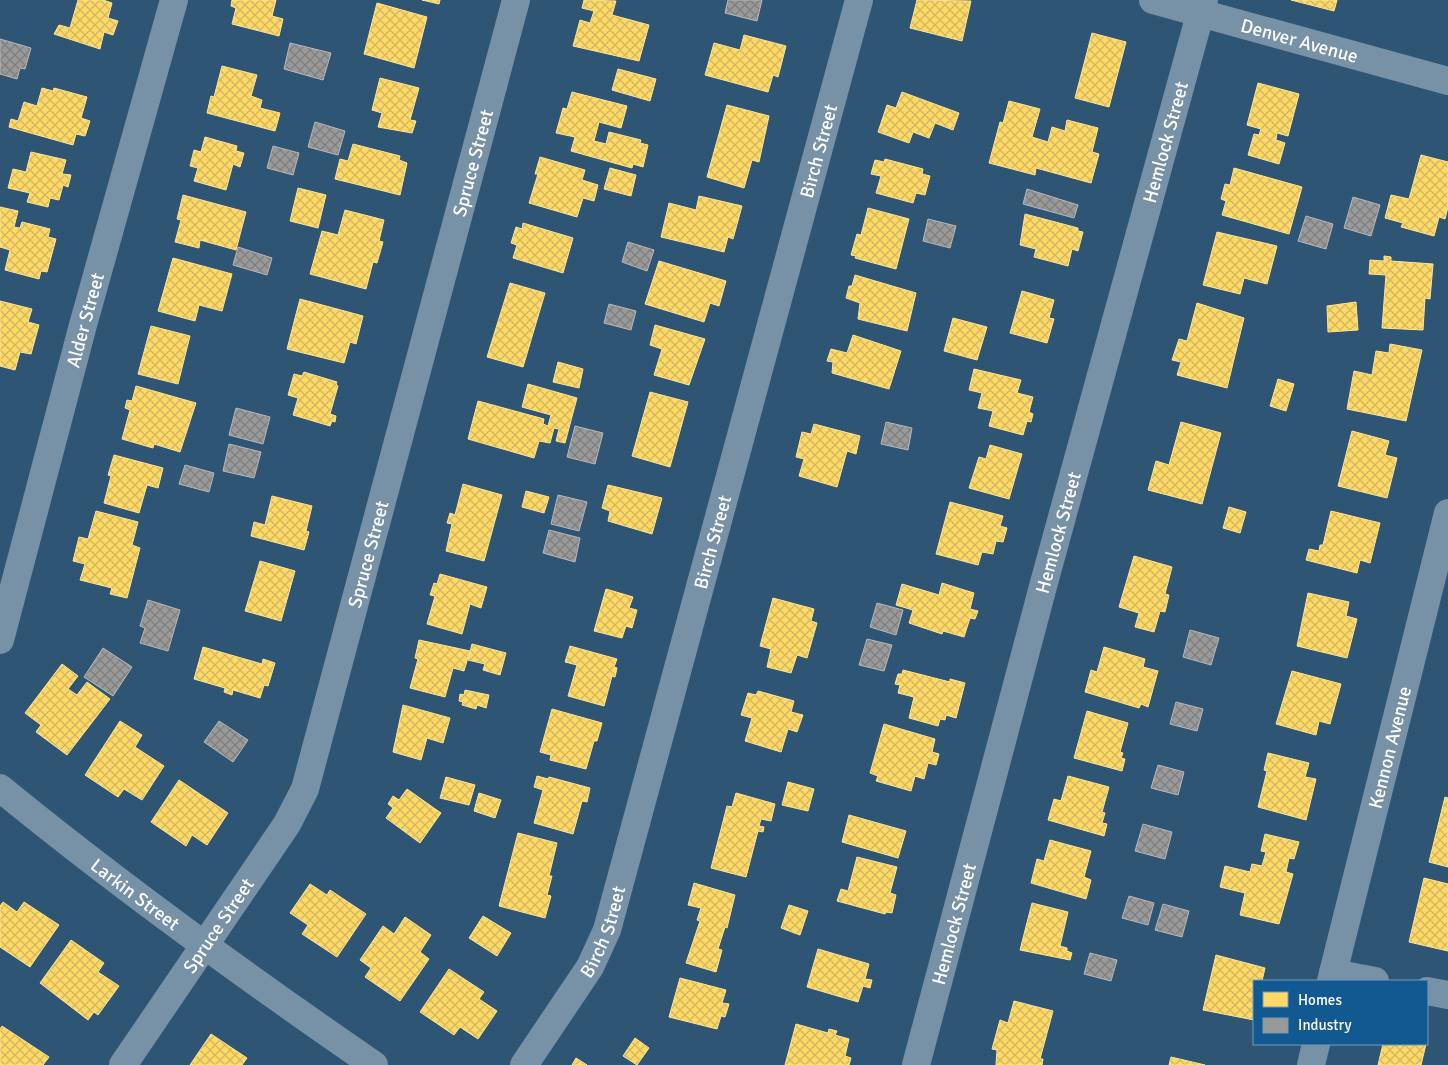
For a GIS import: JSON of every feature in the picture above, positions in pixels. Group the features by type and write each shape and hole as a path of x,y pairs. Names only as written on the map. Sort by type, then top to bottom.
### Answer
{"street":[{"name":"Alder Street","path":"0,640 83,325 174,0"},
{"name":"Spruce Street","path":"123,1065 287,824 305,789 516,0"},
{"name":"Birch Street","path":"524,1065 590,967 607,930 859,0"},
{"name":"Denver Avenue","path":"1153,0 1202,6 1448,81"},
{"name":"Hemlock Street","path":"916,1065 1042,589 1202,6"},
{"name":"Kennon Avenue","path":"1332,977 1448,513"},
{"name":"Larkin Street","path":"0,788 80,854 204,946 374,1065"},
{"path":"1332,977 1364,980"},
{"path":"1428,991 1448,995"},
{"path":"1311,1065 1316,1045"}],"building: Homes":[{"path":"78,0 103,0 112,3 108,18 118,21 113,35 104,32 100,49 54,34 59,25 70,28"},
{"path":"232,0 276,0 272,16 283,19 279,36 232,24 236,8 231,6"},
{"path":"422,0 440,0 439,4"},
{"path":"584,0 616,1 612,15 649,25 639,61 573,46 580,20 590,23 594,11 582,8"},
{"path":"917,0 971,1 962,41 910,28"},
{"path":"1291,0 1337,0 1334,11"},
{"path":"377,3 427,17 414,68 364,54"},
{"path":"1092,33 1126,42 1109,107 1075,98"},
{"path":"744,35 786,46 778,77 773,75 768,92 705,75 714,43 740,50"},
{"path":"222,66 257,75 251,96 262,100 260,108 280,113 275,131 207,113 211,96 214,97"},
{"path":"618,69 656,79 650,101 612,90"},
{"path":"380,78 419,88 410,120 416,121 412,133 378,127 382,113 372,110"},
{"path":"1258,83 1299,94 1288,136 1277,133 1276,140 1285,143 1279,164 1248,155 1254,134 1259,135 1261,129 1247,125"},
{"path":"42,88 53,91 54,88 87,97 81,118 90,121 85,136 76,134 73,145 9,127 11,119 18,121 24,102 37,106"},
{"path":"572,92 627,106 621,128 599,122 594,141 606,144 609,132 641,140 640,143 648,145 643,167 633,164 632,168 571,151 575,137 556,133 563,108 567,109"},
{"path":"902,92 959,113 953,130 935,123 929,138 913,132 909,143 878,132 887,105 896,108"},
{"path":"1009,101 1040,109 1032,137 1048,142 1052,127 1065,131 1067,120 1098,128 1092,152 1099,154 1091,183 1036,168 1035,175 989,163 1000,122 1003,123"},
{"path":"727,105 769,116 759,162 752,160 744,188 707,177"},
{"path":"205,137 237,146 236,151 244,153 240,167 233,164 226,190 194,181 198,168 190,166 194,150 201,152"},
{"path":"353,144 400,156 399,160 407,163 400,195 335,179 340,159 348,161"},
{"path":"31,152 66,160 62,174 71,175 68,187 63,185 59,200 50,198 48,207 27,202 30,193 8,188 13,169 26,172"},
{"path":"1421,155 1448,162 1448,207 1445,219 1439,217 1434,236 1401,227 1403,223 1385,218 1391,195 1409,199"},
{"path":"540,157 585,170 582,180 598,185 594,201 583,198 577,217 529,203 538,174 535,174"},
{"path":"885,159 923,169 922,174 930,176 925,195 916,193 913,203 876,193 881,176 871,174 875,160 884,162"},
{"path":"610,168 636,175 631,196 604,189"},
{"path":"1234,168 1302,187 1289,234 1222,215 1226,201 1221,199 1225,184 1230,185"},
{"path":"298,188 326,195 318,228 290,221"},
{"path":"183,195 246,212 236,250 200,240 199,248 175,242 181,220 177,219"},
{"path":"699,196 742,206 733,239 728,237 724,252 661,237 669,203 696,210"},
{"path":"0,207 18,211 14,227 20,228 22,222 50,229 48,237 56,239 47,272 41,271 39,279 5,270 10,250 0,247"},
{"path":"868,208 909,219 896,269 855,258 856,256 851,255 857,234 861,235"},
{"path":"345,210 384,220 379,241 383,242 377,263 373,262 366,289 310,274 322,231 338,235"},
{"path":"1025,214 1078,228 1078,231 1083,232 1078,251 1072,249 1068,266 1034,257 1036,249 1020,245"},
{"path":"523,223 573,238 563,273 513,258 517,245 511,243 516,227 522,229"},
{"path":"1217,232 1277,246 1267,284 1244,278 1240,294 1203,285"},
{"path":"1384,256 1391,257 1391,261 1433,264 1430,299 1425,298 1423,330 1382,328 1386,275 1369,274 1370,260 1384,261"},
{"path":"173,258 232,274 222,311 199,305 195,321 158,311"},
{"path":"659,261 726,281 719,306 710,303 704,322 645,304"},
{"path":"855,275 916,293 907,331 858,319 860,303 846,298 849,286 852,286"},
{"path":"510,283 545,293 523,367 487,357"},
{"path":"1022,291 1054,300 1049,318 1054,319 1047,343 1010,333"},
{"path":"300,299 363,316 356,344 350,342 344,363 287,349"},
{"path":"0,301 32,309 28,322 39,325 31,354 20,352 15,370 0,366"},
{"path":"1356,302 1358,330 1328,332 1327,306"},
{"path":"1197,303 1244,318 1227,388 1177,375 1181,362 1172,360 1179,339 1187,341"},
{"path":"953,318 987,327 977,360 944,351"},
{"path":"655,325 705,339 689,385 654,375 662,349 650,345"},
{"path":"151,326 190,336 178,384 138,374"},
{"path":"853,335 901,351 889,389 832,373 833,362 827,361 831,349 847,353"},
{"path":"1390,344 1422,350 1406,421 1347,409 1354,371 1372,375 1376,351 1389,353"},
{"path":"558,362 583,369 579,388 553,382"},
{"path":"974,369 1021,380 1017,393 1033,397 1029,412 1033,414 1031,422 1027,421 1023,435 989,426 993,411 978,408 982,393 969,390"},
{"path":"304,372 337,382 338,386 330,414 336,416 335,422 332,421 330,426 293,415 298,398 288,395 294,374 302,376"},
{"path":"1278,379 1294,384 1286,411 1270,406"},
{"path":"528,384 577,398 565,443 556,441 559,429 554,428 550,443 539,441 534,458 468,439 478,401 544,419 543,424 548,426 551,415 522,407"},
{"path":"136,386 196,403 180,452 154,444 153,448 122,439 130,410 125,408 127,400 132,401"},
{"path":"650,392 688,402 670,467 632,456"},
{"path":"1181,422 1221,433 1202,504 1148,490 1156,461 1169,465"},
{"path":"814,424 860,436 856,454 847,451 837,487 799,476 804,459 796,457 802,432 811,434"},
{"path":"1352,431 1389,441 1385,455 1397,458 1387,498 1338,486"},
{"path":"990,445 1022,454 1009,499 969,488 979,457 986,459"},
{"path":"114,455 163,468 158,488 147,485 139,513 104,503 111,476 108,475"},
{"path":"463,484 502,495 484,561 446,551 452,524 447,523 450,513 455,515"},
{"path":"608,485 662,498 652,534 608,521 610,511 602,508"},
{"path":"526,491 549,497 544,513 522,507"},
{"path":"272,496 312,506 306,531 309,532 304,550 251,536 254,522 265,525"},
{"path":"950,502 1003,516 1000,526 1007,528 1003,542 996,541 993,554 982,552 978,565 936,554"},
{"path":"1229,507 1246,512 1240,533 1223,528"},
{"path":"96,511 138,522 132,545 140,548 127,598 110,594 112,588 80,580 85,564 73,561 79,537 88,539"},
{"path":"1331,511 1380,523 1370,563 1360,560 1357,573 1306,560 1309,549 1319,551 1320,545 1323,545"},
{"path":"1134,556 1172,567 1165,594 1169,595 1165,612 1160,611 1154,632 1135,627 1139,613 1119,607"},
{"path":"260,561 295,571 281,621 245,611"},
{"path":"440,574 487,587 481,608 470,604 462,634 427,624 435,596 430,595 434,583 437,584"},
{"path":"942,583 974,593 970,609 978,611 975,619 970,618 964,637 943,631 942,634 909,623 913,610 896,605 902,584 939,595"},
{"path":"606,589 633,597 629,608 637,610 632,628 626,626 622,638 594,631"},
{"path":"1308,593 1349,602 1346,616 1357,619 1347,658 1297,646"},
{"path":"773,598 814,609 811,621 817,623 807,658 797,655 791,673 767,667 771,649 760,646"},
{"path":"419,640 470,651 464,671 453,668 445,697 410,688 418,659 415,658"},
{"path":"472,644 506,653 500,675 483,670 485,664 468,660"},
{"path":"570,646 617,659 614,667 617,668 615,677 612,676 604,706 568,696 577,665 565,662"},
{"path":"203,647 262,664 263,659 275,663 268,686 264,685 260,698 233,690 232,695 224,692 225,688 194,679"},
{"path":"1104,647 1145,659 1143,667 1158,671 1148,707 1141,704 1139,708 1085,692 1091,670 1097,672"},
{"path":"62,664 78,676 68,689 77,695 87,682 110,699 67,755 36,732 41,725 25,713"},
{"path":"903,670 950,682 950,679 965,683 956,718 946,715 945,720 940,719 938,726 909,718 914,697 898,693 900,685 895,684 898,674 902,674"},
{"path":"1292,671 1341,684 1330,724 1319,721 1316,735 1276,724"},
{"path":"465,690 489,695 486,708 477,705 476,709 462,705 463,702 459,701 460,694 464,695"},
{"path":"758,691 794,701 791,712 803,715 797,732 788,729 781,752 745,741 752,718 741,715 748,693 756,695"},
{"path":"403,705 450,718 443,743 427,738 421,760 393,752"},
{"path":"552,709 602,723 597,741 594,741 586,769 550,760 551,755 540,752"},
{"path":"1087,711 1128,723 1120,752 1123,753 1121,758 1125,759 1122,771 1074,758"},
{"path":"120,721 142,735 135,747 164,766 142,800 124,789 118,797 85,775"},
{"path":"884,724 935,739 932,752 939,754 936,765 928,763 924,779 915,776 911,791 876,781 878,776 870,773"},
{"path":"1268,753 1309,763 1305,777 1316,779 1306,820 1258,807 1267,771 1264,770"},
{"path":"537,776 548,779 549,777 590,788 587,802 582,801 573,834 534,823 543,790 534,787"},
{"path":"1068,776 1109,787 1102,812 1105,813 1102,823 1107,824 1104,836 1048,820 1054,799 1061,801"},
{"path":"446,777 475,785 469,805 440,798"},
{"path":"179,780 228,813 207,845 192,835 186,846 151,822"},
{"path":"788,782 814,789 808,811 782,805"},
{"path":"407,789 441,813 420,843 386,818 393,808 388,804 393,796 399,800"},
{"path":"479,793 501,800 495,818 474,811"},
{"path":"736,793 775,804 771,821 761,819 759,826 764,827 763,832 758,831 746,877 711,868 727,806 732,807"},
{"path":"1445,797 1448,798 1448,867 1429,862"},
{"path":"849,815 906,831 898,858 842,842"},
{"path":"518,833 557,843 549,876 552,876 547,895 551,896 545,918 499,906"},
{"path":"1265,834 1299,842 1294,859 1289,858 1286,872 1293,874 1279,924 1240,915 1245,893 1220,887 1225,866 1250,872 1252,864 1262,866 1266,852 1261,851"},
{"path":"1050,840 1091,851 1084,877 1091,880 1086,899 1031,883 1037,859 1044,861"},
{"path":"857,857 897,867 890,893 896,895 892,913 886,912 885,914 837,901 841,889 848,891"},
{"path":"1424,878 1448,884 1448,951 1409,942"},
{"path":"694,883 735,895 727,928 725,927 718,949 722,950 716,972 686,963 700,921 697,920 701,908 688,905"},
{"path":"310,884 327,895 330,890 366,914 337,957 302,934 308,925 290,913"},
{"path":"3,902 17,912 24,902 59,925 30,967 0,947 0,906"},
{"path":"1032,903 1068,912 1060,946 1067,948 1067,951 1072,953 1070,960 1020,950"},
{"path":"789,905 808,911 800,935 781,928"},
{"path":"483,916 511,933 497,956 469,938"},
{"path":"405,917 431,935 420,952 429,959 400,1001 365,977 371,968 360,960 383,926 394,934"},
{"path":"71,940 104,963 98,972 119,986 98,1015 94,1012 88,1020 40,983"},
{"path":"818,949 869,964 865,979 872,980 870,988 863,986 858,1002 807,987"},
{"path":"1216,955 1265,968 1262,980 1253,980 1253,1020 1203,1010"},
{"path":"449,969 484,992 479,999 497,1011 478,1039 460,1027 454,1035 420,1012"},
{"path":"680,978 726,990 722,1003 729,1004 725,1017 721,1016 717,1029 669,1017"},
{"path":"1014,1001 1053,1011 1040,1059 1043,1059 1042,1065 996,1065 997,1050 992,1049 1000,1020 1008,1023"},
{"path":"796,1024 828,1033 829,1029 837,1031 835,1035 849,1039 845,1056 851,1058 849,1065 785,1065"},
{"path":"2,1026 49,1057 43,1065 0,1065 0,1029"},
{"path":"211,1034 247,1058 242,1065 190,1065"},
{"path":"635,1038 649,1048 637,1065 623,1056"},
{"path":"1383,1045 1426,1045 1421,1065 1378,1065"},
{"path":"1171,1057 1205,1065 1169,1065"},
{"path":"576,1058 587,1065 572,1065"}],"building: Industry":[{"path":"728,0 762,0 757,21 725,13"},
{"path":"0,39 31,48 25,69 20,68 17,79 0,74"},
{"path":"290,43 331,53 323,80 284,69"},
{"path":"315,122 345,131 338,155 308,147"},
{"path":"273,146 299,153 293,175 267,168"},
{"path":"1027,189 1078,205 1074,218 1023,204"},
{"path":"1353,197 1380,205 1371,236 1344,228"},
{"path":"1306,216 1333,224 1326,249 1298,241"},
{"path":"928,219 956,226 950,248 923,241"},
{"path":"628,242 654,250 647,271 622,262"},
{"path":"238,247 272,258 267,275 233,265"},
{"path":"609,304 636,311 631,330 604,323"},
{"path":"236,408 270,417 263,444 229,435"},
{"path":"886,422 912,428 908,450 881,444"},
{"path":"575,426 603,433 595,464 567,457"},
{"path":"229,444 261,452 254,478 223,471"},
{"path":"185,465 214,473 209,492 179,484"},
{"path":"558,495 587,502 579,531 551,524"},
{"path":"549,530 580,538 575,562 543,553"},
{"path":"148,600 180,610 168,651 140,643 145,628 140,626"},
{"path":"877,603 903,610 896,635 870,627"},
{"path":"1190,630 1219,638 1211,665 1183,657"},
{"path":"867,639 892,645 884,671 859,665"},
{"path":"103,648 132,667 113,696 84,677"},
{"path":"1176,702 1203,709 1197,731 1170,724"},
{"path":"219,721 248,740 233,762 204,742"},
{"path":"1158,765 1184,772 1178,795 1151,788"},
{"path":"1143,824 1172,832 1165,859 1135,851"},
{"path":"1129,896 1154,903 1148,925 1122,918"},
{"path":"1163,904 1189,911 1182,937 1155,930"},
{"path":"1090,953 1117,960 1111,981 1084,974"}]}
